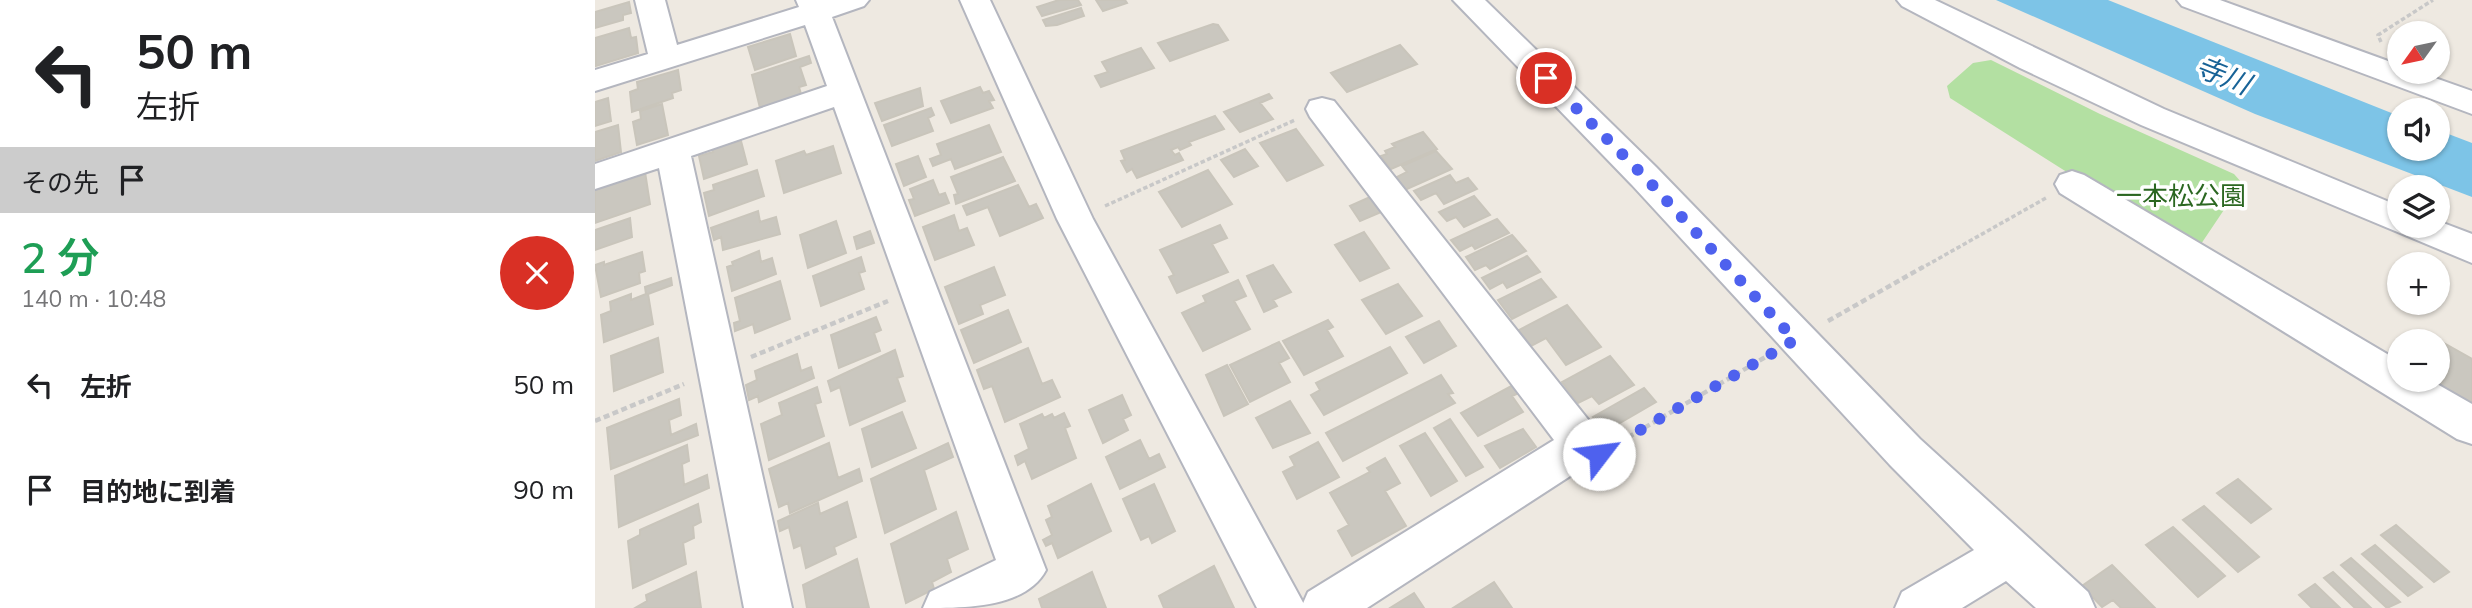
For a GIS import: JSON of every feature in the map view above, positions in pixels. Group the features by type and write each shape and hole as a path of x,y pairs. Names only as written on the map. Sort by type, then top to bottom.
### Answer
{"street":[{"path":"650,0 665,60"},
{"path":"595,81 665,60 813,6 854,0"},
{"path":"975,0 1075,219 1282,608"},
{"path":"1468,0 1644,176 1795,340 2008,555 2071,608"},
{"path":"1912,0 2061,75 2271,169 2387,215"},
{"path":"2192,0 2472,103"},
{"path":"813,6 1023,570 947,608"},
{"path":"595,177 843,92"},
{"path":"1322,108 1583,445 1325,608"},
{"path":"673,150 768,608"},
{"path":"2072,184 2472,426"},
{"path":"2442,238 2472,250"},
{"path":"1920,608 2008,555"}],"path":[{"path":"2385,51 2378,35 2433,0"},
{"path":"1095,210 1322,108"},
{"path":"1611,447 2072,184"},
{"path":"595,421 918,289"}],"green space":[{"name":"一本松公園","path":"1991,60 2100,114 2234,174 2242,183 2201,244 2220,269 1950,98 1947,86 1973,63"}],"water":[{"name":"寺川","path":"1996,0 2108,0 2387,111 2387,161 2450,161 2450,135 2472,143 2472,197 2450,189 2450,175 2414,175 2255,114"}],"building":[{"path":"1059,0 1078,0 1081,5 1042,16 1037,7"},
{"path":"1096,0 1125,0 1127,3 1103,11"},
{"path":"629,2 631,13 623,15 623,20 595,28 595,12"},
{"path":"1081,8 1084,16 1057,25 1046,26 1043,20"},
{"path":"1213,24 1218,25 1228,40 1170,61 1158,43"},
{"path":"629,28 631,38 636,37 638,53 596,66 595,38"},
{"path":"790,34 796,56 755,70 748,47"},
{"path":"1400,45 1417,64 1347,92 1331,73"},
{"path":"1141,48 1154,68 1101,87 1095,76 1108,72 1102,62"},
{"path":"809,56 811,63 800,67 806,85 799,87 801,94 760,108 752,75"},
{"path":"678,70 681,90 672,93 673,98 632,112 630,92 638,89 637,82"},
{"path":"980,87 983,93 989,91 994,100 989,101 993,108 951,123 941,101"},
{"path":"920,88 923,106 882,121 875,103"},
{"path":"1269,94 1272,98 1260,103 1273,119 1240,132 1224,112"},
{"path":"608,98 611,121 595,126 595,102"},
{"path":"662,104 668,135 637,145 633,122 641,119 640,111"},
{"path":"931,108 934,115 928,118 933,131 892,146 884,125"},
{"path":"1215,116 1224,129 1189,142 1191,145 1180,150 1178,147 1171,150 1175,155 1179,153 1183,160 1137,178 1132,169 1127,172 1121,161 1125,160 1121,151"},
{"path":"618,125 621,152 595,161 595,132"},
{"path":"989,125 1001,152 955,169 951,159 933,166 930,159 941,155 937,144"},
{"path":"1296,129 1323,165 1287,181 1260,143"},
{"path":"1423,132 1437,149 1391,169 1381,156 1387,154 1385,151 1395,147 1392,144"},
{"path":"741,141 747,164 704,179 699,156 713,152 712,148"},
{"path":"833,146 841,173 784,193 776,161 804,151 806,155"},
{"path":"1245,149 1258,166 1234,177 1221,160"},
{"path":"1436,151 1452,169 1398,193 1389,181 1407,172 1402,166"},
{"path":"918,156 926,177 904,186 896,164"},
{"path":"1003,157 1015,181 956,204 954,195 958,194 951,177"},
{"path":"757,170 764,196 709,216 704,193 714,190 713,185"},
{"path":"1208,170 1232,204 1182,227 1159,192"},
{"path":"645,172 650,204 595,223 595,190"},
{"path":"1450,175 1456,183 1468,178 1477,189 1444,204 1436,193 1421,200 1414,191"},
{"path":"933,180 939,195 945,193 949,203 915,216 909,200 914,199 910,189"},
{"path":"1018,185 1029,207 1036,204 1043,218 1000,236 988,207 967,215 963,206"},
{"path":"1474,196 1490,215 1464,227 1456,217 1447,221 1439,212"},
{"path":"1370,197 1381,212 1360,221 1350,206"},
{"path":"758,211 760,222 776,217 780,234 723,250 721,237 714,240 711,228"},
{"path":"954,215 959,231 967,228 974,245 935,260 923,227"},
{"path":"630,218 632,237 595,250 595,230"},
{"path":"1497,219 1509,233 1475,249 1472,245 1460,251 1451,240"},
{"path":"836,221 846,253 808,268 800,235"},
{"path":"1220,225 1227,238 1212,244 1228,272 1177,293 1169,277 1174,275 1160,250"},
{"path":"870,231 874,243 857,249 854,237"},
{"path":"1364,232 1389,268 1360,281 1335,245"},
{"path":"1512,235 1526,251 1490,269 1486,265 1475,270 1466,257"},
{"path":"759,251 761,262 772,258 776,274 732,291 727,267 733,265 732,262"},
{"path":"642,252 645,271 639,273 640,283 601,297 595,265 604,262 604,265"},
{"path":"1527,256 1540,272 1507,288 1503,282 1490,289 1482,278"},
{"path":"861,257 865,271 859,273 864,289 821,306 813,276"},
{"path":"1273,265 1291,292 1273,300 1277,306 1264,312 1247,276"},
{"path":"994,267 1005,295 980,305 983,314 959,324 945,287"},
{"path":"671,278 672,285 648,294 653,324 604,342 601,315 611,311 610,302 631,294 631,300 646,294 645,287"},
{"path":"1541,279 1556,297 1512,319 1498,300"},
{"path":"1238,280 1246,296 1234,301 1250,329 1203,351 1182,313 1206,302 1203,296"},
{"path":"780,281 790,319 755,333 753,324 735,331 734,323 740,321 735,298"},
{"path":"1398,284 1422,316 1386,334 1362,300"},
{"path":"1567,305 1601,347 1566,365 1546,338 1531,346 1519,330"},
{"path":"1008,310 1021,342 974,363 961,330"},
{"path":"876,317 881,330 874,333 880,351 839,368 831,335"},
{"path":"1328,320 1333,327 1327,330 1343,356 1304,375 1283,341"},
{"path":"1439,321 1456,346 1424,363 1406,337"},
{"path":"658,338 663,372 614,391 611,356"},
{"path":"1279,342 1289,358 1279,363 1290,382 1250,402 1230,365"},
{"path":"1390,347 1407,373 1324,415 1311,395 1320,390 1316,383"},
{"path":"2450,347 2472,359 2472,420 2424,392 2450,392"},
{"path":"1028,348 1042,384 1052,380 1060,397 1005,422 992,386 984,389 977,370"},
{"path":"895,350 903,376 897,378 905,401 850,425 840,387 831,391 828,381"},
{"path":"797,354 801,371 811,367 814,378 759,402 758,396 749,400 746,385 757,380 755,371"},
{"path":"1610,356 1634,385 1599,404 1592,396 1578,403 1562,382"},
{"path":"1227,365 1248,404 1224,416 1206,375"},
{"path":"1441,375 1453,393 1448,394 1455,403 1343,461 1326,433"},
{"path":"1515,384 1521,392 1512,396 1523,412 1478,436 1461,413"},
{"path":"817,387 821,402 815,404 824,436 769,460 761,424 782,415 779,403"},
{"path":"1644,388 1656,402 1601,434 1591,422 1596,420 1593,417"},
{"path":"1122,395 1131,415 1123,419 1128,430 1103,443 1089,410"},
{"path":"679,399 681,415 669,420 671,435 696,424 698,435 611,469 607,428"},
{"path":"1290,401 1310,433 1273,448 1256,418"},
{"path":"902,412 916,448 872,467 862,429"},
{"path":"1064,413 1070,426 1065,428 1076,458 1032,479 1025,461 1018,465 1015,456 1029,449 1020,424 1042,414 1044,418 1052,414 1054,418"},
{"path":"1450,419 1483,467 1466,476 1434,428"},
{"path":"1523,429 1536,447 1500,468 1485,446"},
{"path":"1425,433 1457,481 1431,496 1400,446"},
{"path":"1140,440 1149,459 1159,454 1165,467 1120,489 1106,457"},
{"path":"1318,442 1339,477 1297,499 1283,472 1295,466 1290,457"},
{"path":"829,443 838,478 859,469 862,481 790,513 788,503 779,507 769,469"},
{"path":"948,443 953,457 924,470 936,509 885,533 871,479"},
{"path":"687,445 689,461 682,464 684,485 707,475 709,488 619,527 615,476"},
{"path":"1385,458 1400,483 1385,491 1406,526 1352,556 1338,531 1349,525 1330,493 1370,472 1367,468"},
{"path":"2238,479 2271,509 2251,523 2217,493"},
{"path":"1091,484 1111,531 1058,558 1052,543 1046,546 1043,540 1052,535 1046,520 1052,517 1048,506"},
{"path":"1154,484 1175,531 1152,543 1149,536 1141,540 1123,499"},
{"path":"847,502 856,537 834,547 836,554 806,568 801,545 794,548 789,527 780,531 778,521 818,503 820,514"},
{"path":"698,504 701,522 693,526 694,538 683,543 686,564 633,588 628,541 640,535 640,530"},
{"path":"2204,506 2259,557 2238,572 2183,520"},
{"path":"956,512 968,549 947,559 951,572 932,582 934,589 906,603 891,544"},
{"path":"2396,525 2449,572 2434,582 2381,535"},
{"path":"2173,527 2225,576 2198,597 2146,545"},
{"path":"2375,545 2422,587 2408,596 2362,554"},
{"path":"2351,558 2400,602 2387,608 2341,565"},
{"path":"857,559 869,608 807,608 803,585"},
{"path":"2112,565 2155,608 2121,608 2113,600 2102,607 2082,586"},
{"path":"1214,566 1234,608 1164,608 1159,596"},
{"path":"696,572 701,608 635,608 647,601 646,595"},
{"path":"1092,572 1106,608 1042,608 1039,599"},
{"path":"2333,572 2371,608 2355,608 2324,578"},
{"path":"1494,582 1512,608 1453,608"},
{"path":"2315,584 2340,608 2312,608 2299,595"},
{"path":"1414,593 1424,608 1390,608"}],"route":[{"path":"1546,78 1644,176 1795,340 1599,454"}]}
